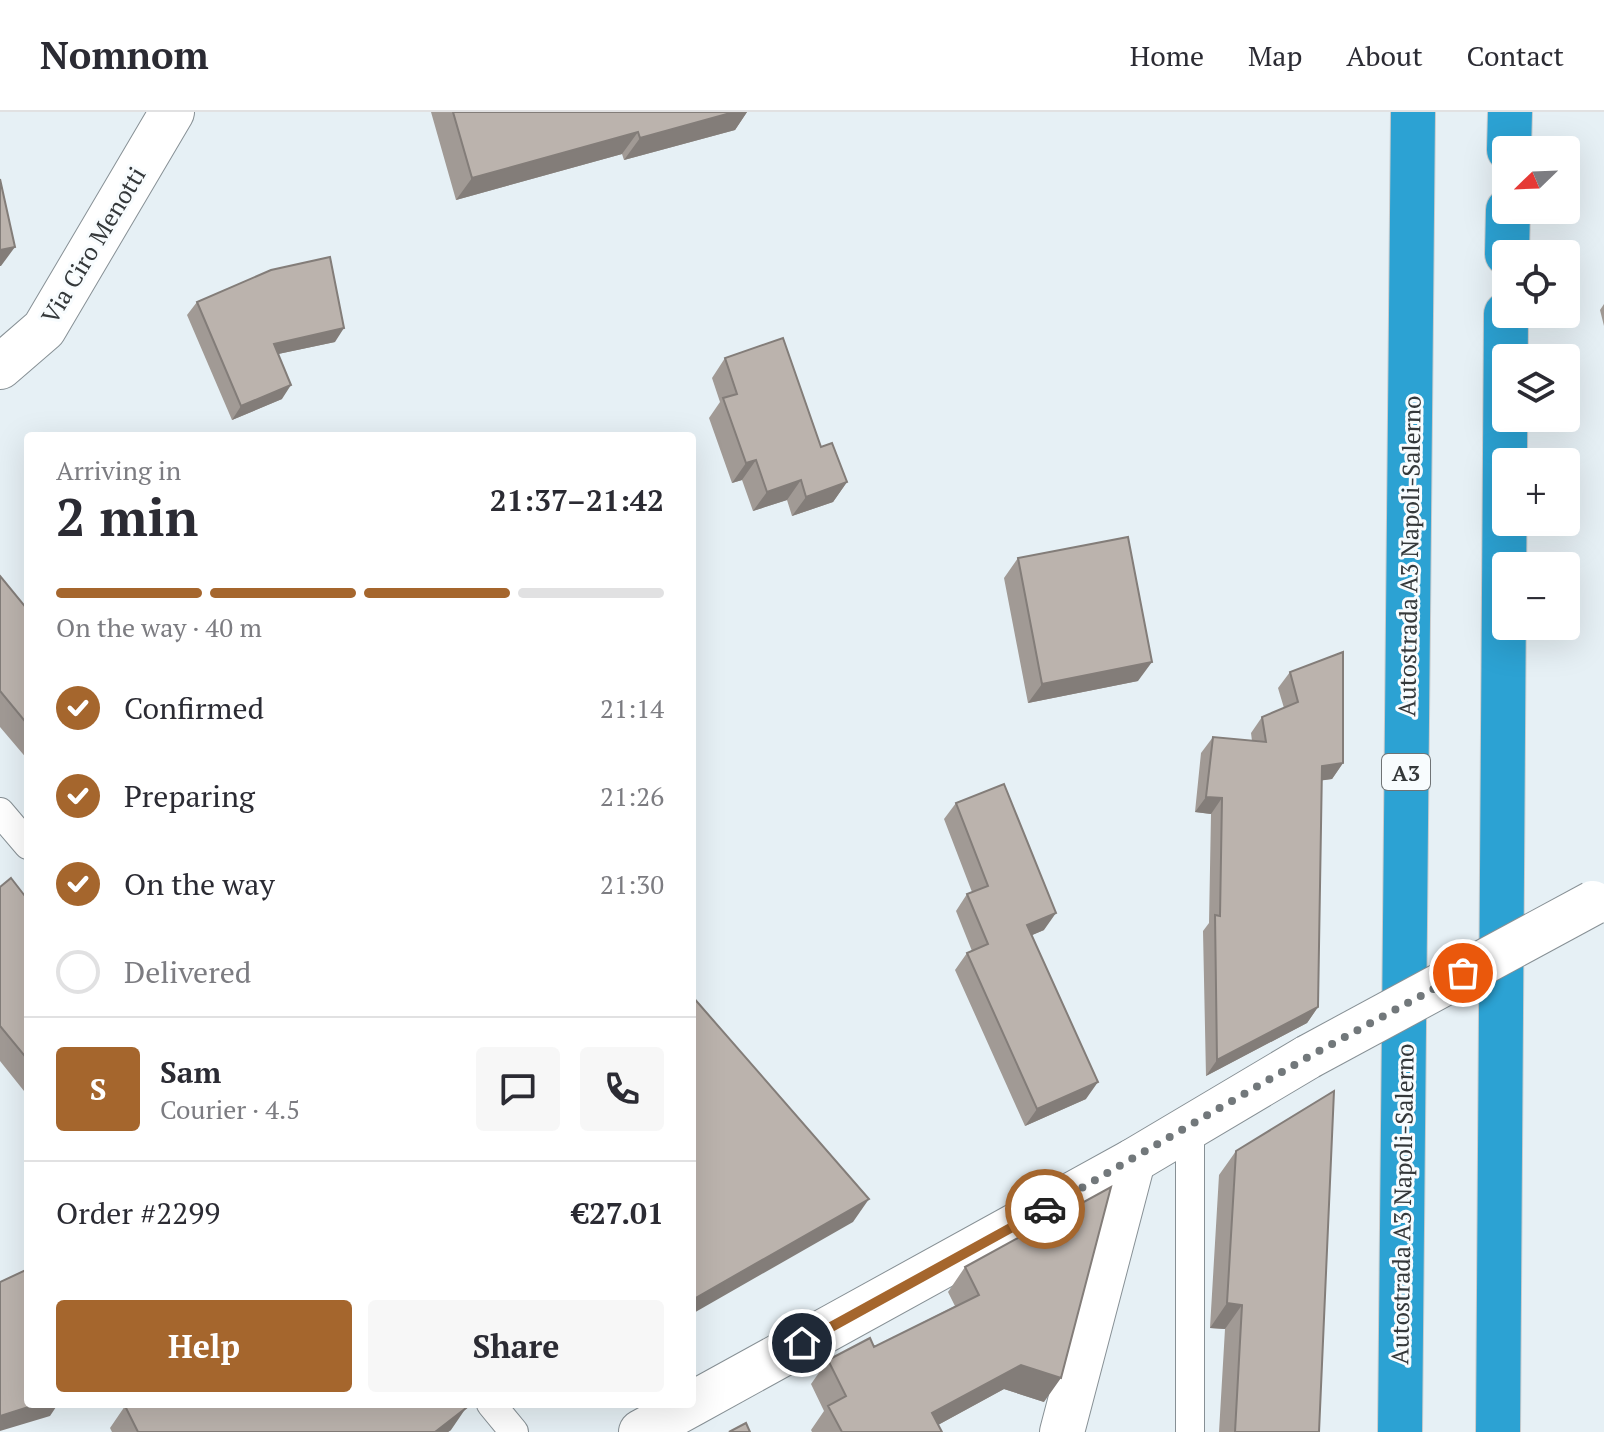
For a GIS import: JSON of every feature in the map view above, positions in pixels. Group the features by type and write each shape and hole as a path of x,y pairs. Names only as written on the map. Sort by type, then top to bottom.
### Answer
{"highway":[{"name":"Autostrada A3 Napoli-Salerno","path":"1400,1432 1413,112"},
{"path":"1509,136 1510,112"},
{"path":"1498,1432 1506,328"}],"street":[{"name":"Via Ciro Menotti","path":"0,367 44,329 172,112"},
{"path":"696,1402 1133,1161 1308,1057 1598,900"},
{"path":"1062,1432 1133,1161"},
{"path":"641,1432 685,1408"}],"lane":[{"path":"0,812 24,840"},
{"path":"1190,1126 1190,1432"},
{"path":"494,1408 514,1432"}],"building":[{"path":"453,112 734,112 640,138 638,132 472,178"},
{"path":"0,179 15,247 0,250"},
{"path":"330,257 344,328 274,344 291,385 241,406 197,302 271,270"},
{"path":"783,338 821,447 832,443 847,482 806,497 801,480 767,492 756,460 746,463 723,398 737,394 725,358"},
{"path":"1128,537 1152,662 1042,684 1018,558"},
{"path":"0,576 24,605 24,720 0,691"},
{"path":"1343,652 1343,763 1322,766 1318,1007 1217,1060 1215,915 1220,916 1222,798 1206,797 1213,737 1266,742 1262,717 1298,702 1290,672"},
{"path":"1004,784 1056,913 1027,925 1098,1082 1037,1109 967,953 988,944 967,894 988,886 956,803"},
{"path":"11,878 24,895 24,1055 0,1026 0,887"},
{"path":"696,1001 869,1199 696,1298"},
{"path":"1334,1091 1319,1432 1235,1432 1242,1305 1227,1303 1236,1151"},
{"path":"1111,1187 1061,1378 1021,1365 932,1413 942,1432 842,1432 828,1406 846,1396 828,1360 870,1338 874,1347 979,1295 965,1267"},
{"path":"24,1271 25,1408 0,1416 0,1282"},
{"path":"126,1408 466,1408 435,1432 138,1432"},
{"path":"746,1423 750,1432 729,1432"}],"way so far":[{"path":"1045,1209 1133,1161 1308,1057 1463,973"}],"route":[{"path":"802,1343 1045,1209"}]}
